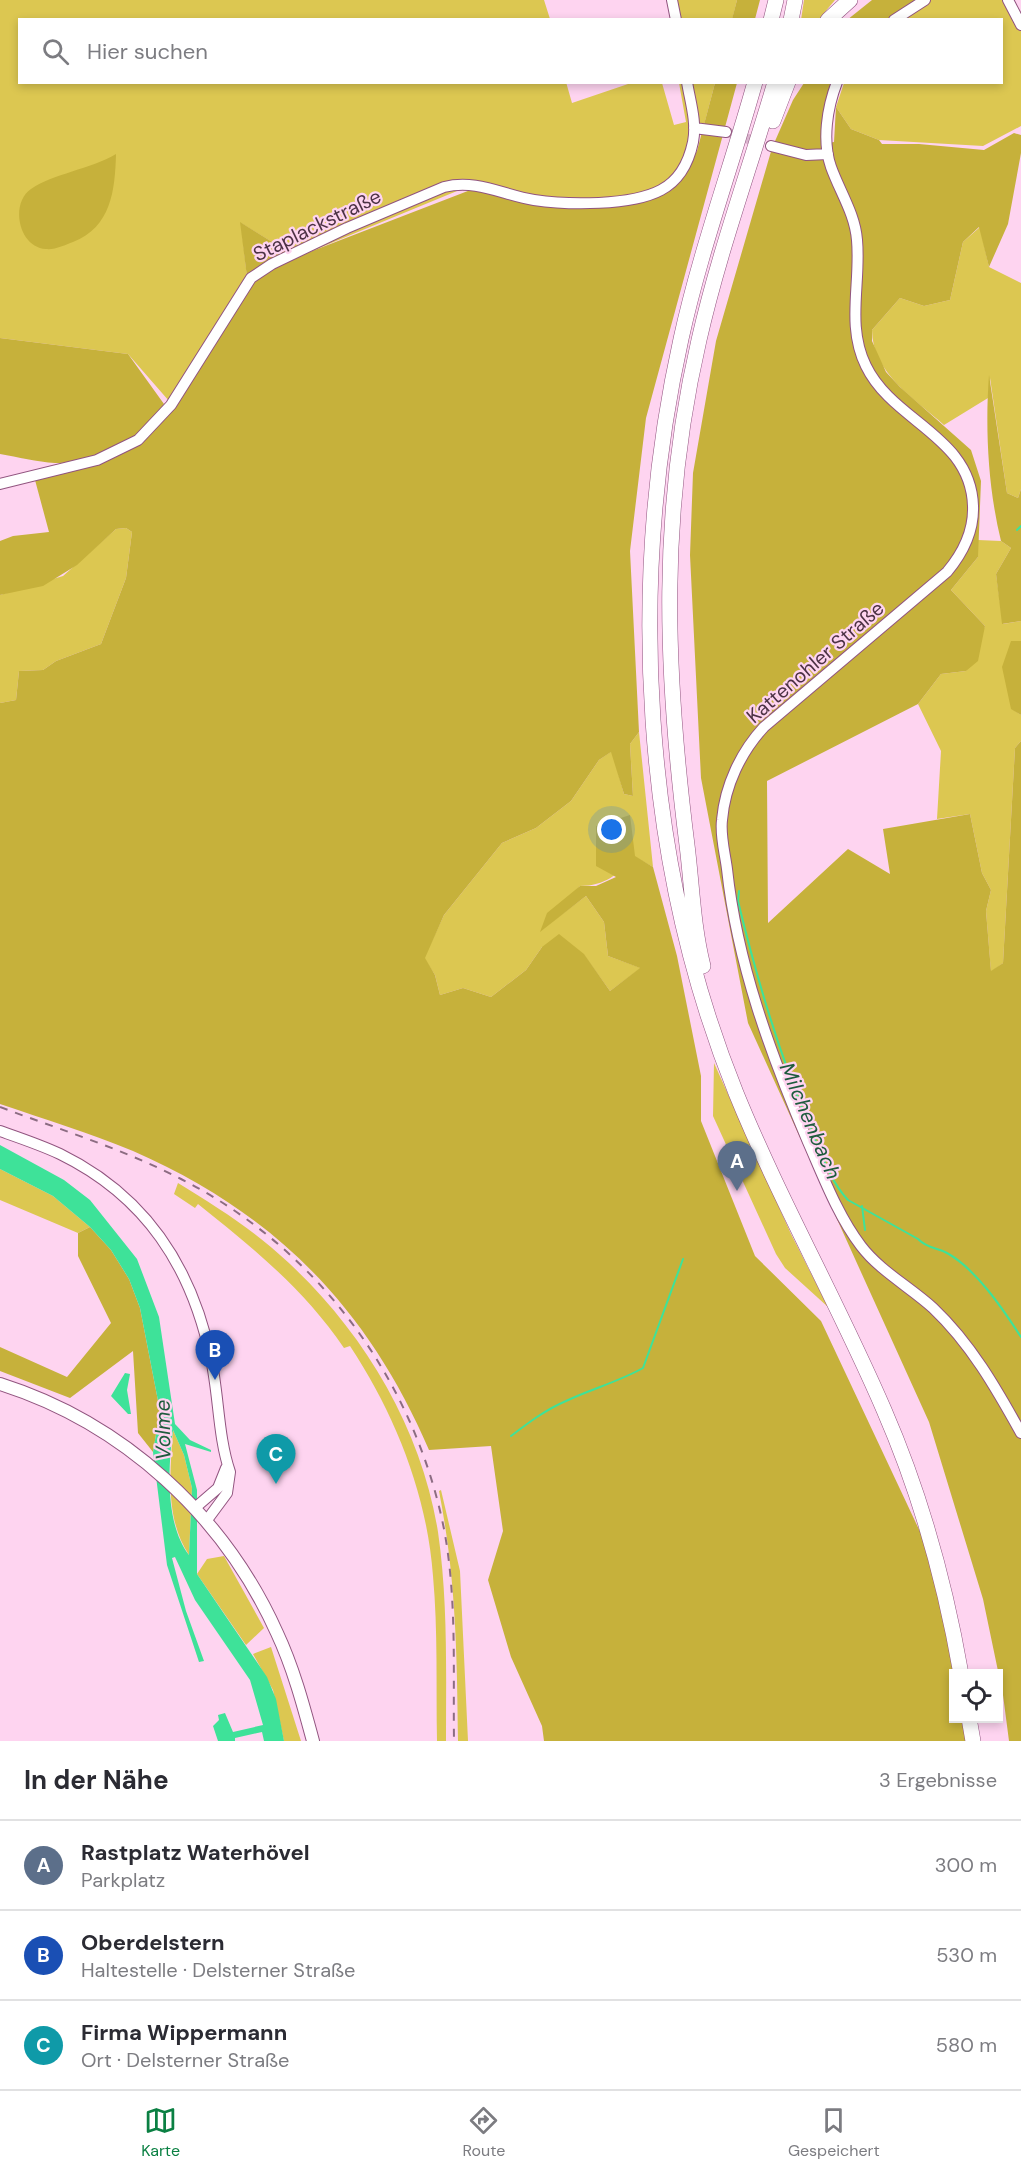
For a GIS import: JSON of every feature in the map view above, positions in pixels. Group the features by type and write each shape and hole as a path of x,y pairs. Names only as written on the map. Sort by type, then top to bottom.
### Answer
{"highway":[{"path":"772,18 776,0"},
{"path":"791,18 795,0"},
{"path":"830,18 850,0"},
{"path":"754,84 690,299 668,401 657,483 649,596 650,679 656,755 670,851 683,882 716,1015 742,1088 776,1166 892,1406 930,1510 957,1605 970,1669"},
{"path":"773,84 699,341 686,404 673,504 668,596 675,754 687,848 683,882 702,995 735,1090 768,1168 884,1408 926,1518 949,1606 960,1669"},
{"path":"750,165 762,151 787,84"},
{"path":"970,1723 973,1741"},
{"path":"980,1723 982,1741"}],"main road":[{"path":"0,1384 40,1398 94,1425 150,1466 196,1507 242,1570 274,1627 292,1672 313,1741"}],"street":[{"path":"672,0 676,18"},
{"path":"897,18 925,0"},
{"path":"1008,0 1021,25"},
{"name":"Staplackstraße","path":"0,484 97,460 141,438 171,405 251,278 272,264 347,228 452,185 474,184 550,202 626,200 652,194 669,185 685,167 694,140 687,84"},
{"name":"Kattenohler Straße","path":"836,84 829,108 828,154 856,228 858,258 855,328 861,354 881,389 942,440 959,460 970,485 972,521 961,554 947,572 764,727 745,750 732,778 722,816 728,885 743,955 774,1058 818,1165 843,1216 871,1257 927,1303 968,1346 1021,1433"},
{"path":"694,128 726,132"},
{"path":"771,146 806,156 828,154"},
{"path":"0,1131 55,1152 101,1177 131,1203 166,1243 187,1281 206,1337 230,1479 227,1493 207,1520"},
{"path":"196,1507 223,1481 226,1462"}],"shaded area":[{"path":"0,0 544,0 550,18 18,18 18,84 567,84 572,103 628,84 662,84 674,125 686,122 679,84 687,84 694,128 685,167 652,194 567,203 474,184 307,253 282,248 241,223 247,277 169,401 128,354 0,338"},
{"path":"675,0 737,0 732,18 679,18"},
{"path":"737,0 760,0 755,18 732,18"},
{"path":"804,0 835,0 820,18 801,18"},
{"path":"872,0 925,0 896,18 850,18"},
{"path":"927,0 1005,0 1021,30 1021,126 983,146 879,140 851,129 836,107 844,84 1003,84 1003,18 902,18"},
{"path":"691,84 715,84 704,125 698,123"},
{"path":"715,84 737,84 646,418 630,551 639,732 630,744 633,796 624,794 611,752 599,760 571,801 536,828 502,843 444,915 425,958 435,975 440,995 463,988 491,997 526,970 542,947 559,934 584,954 610,991 640,968 608,956 604,922 586,896 540,932 547,913 580,886 596,886 616,877 596,866 596,826 630,815 635,856 653,867 677,956 701,1076 701,1121 755,1256 821,1321 923,1538 957,1662 955,1669 949,1669 949,1723 967,1723 970,1741 544,1741 542,1726 511,1657 488,1580 503,1531 491,1446 429,1450 405,1399 377,1352 346,1309 311,1270 273,1235 231,1204 184,1176 133,1151 0,1104 0,703 16,700 19,671 43,670 56,661 101,644 126,578 132,532 126,528 116,529 77,565 43,586 0,595 0,541 13,536 49,532 35,480 78,470 116,457 151,434 175,405 247,277 240,222 282,248 307,253 473,189 529,202 625,203 672,190 697,151"},
{"path":"803,84 837,84 828,143 834,142 836,107 851,129 879,140 882,144 919,144 984,150 1014,133 1021,135 1021,153 1008,224 989,267 979,227 963,242 950,300 924,306 900,298 872,330 872,341 886,372 971,450 981,481 978,557 951,590 985,626 978,661 966,671 941,674 918,704 767,781 768,923 848,849 890,874 883,829 970,814 982,873 991,890 986,911 991,971 1003,963 1015,748 1021,741 1021,1741 1009,1741 1003,1695 1003,1669 998,1669 983,1599 929,1422 748,1023 701,778 690,555 693,473 716,341 772,148 793,100"},
{"path":"116,154 112,194 103,217 96,227 73,242 53,249 36,246 29,241 23,233 19,214 24,196 31,189 50,179 95,164"},
{"path":"980,227 989,267 1021,283 1021,489 1018,498 1007,493 990,378 988,398 944,425 897,384 879,359 874,345 872,330 900,298 924,306 950,300 963,242"},
{"path":"0,338 128,354 164,404 156,416 132,438 117,447 85,459 55,463 0,454"},
{"path":"989,375 1007,493 1018,498 1021,489 1021,621 1002,624 996,574 1011,548 1001,541 990,479 987,416"},
{"path":"126,528 132,532 126,578 101,644 56,661 43,670 19,671 16,700 0,703 0,595 63,576 116,529"},
{"path":"978,540 1001,541 1011,548 996,574 1003,624 1021,621 1021,641 1011,641 1011,708 1021,715 1021,741 1015,748 1003,963 991,972 986,911 991,890 982,873 970,814 937,819 941,751 918,704 941,674 966,671 985,626 951,590 978,557"},
{"path":"1011,641 1021,641 1021,715 1011,709 1002,667"},
{"path":"639,732 653,867 635,857 610,878 597,884 580,886 541,930 586,896 604,922 608,956 641,968 610,991 584,955 542,947 526,970 491,997 463,988 440,995 435,975 424,958 444,915 502,843 536,828 571,801 599,760 612,751 624,794 633,796 630,744"},
{"path":"714,1063 791,1234 828,1307 785,1268 776,1254 713,1116"},
{"path":"0,1169 53,1196 90,1227 78,1233 0,1200"},
{"path":"178,1183 241,1224 294,1268 352,1333 398,1408 429,1490 438,1532 445,1610 446,1741 437,1741 435,1597 430,1545 416,1485 381,1399 350,1346 344,1348 295,1288 258,1253 198,1204 195,1208 174,1194"},
{"path":"90,1227 111,1250 129,1279 140,1308 160,1411 153,1452 138,1433 133,1351 70,1398 0,1371 0,1347 67,1377 111,1323 78,1256 78,1233"},
{"path":"173,1430 184,1455 192,1488 189,1555 181,1541 173,1511 170,1479"},
{"path":"441,1490 460,1571 468,1741 458,1741 452,1585 439,1491"},
{"path":"224,1556 264,1628 246,1645 197,1574 207,1559"},
{"path":"271,1647 301,1741 284,1741 273,1690 253,1654"}],"water":[{"name":"Volme","path":"0,1145 64,1180 90,1200 137,1259 159,1317 175,1424 190,1440 211,1450 211,1452 185,1444 197,1490 197,1574 267,1677 276,1699 284,1741 264,1741 262,1732 235,1738 235,1741 218,1741 213,1726 219,1720 218,1715 225,1713 233,1732 263,1725 250,1680 195,1600 175,1557 172,1558 186,1611 204,1661 199,1662 167,1565 153,1452 160,1411 140,1308 129,1279 111,1250 90,1227 53,1196 0,1169","holes":["173,1430 184,1455 192,1488 189,1555 181,1542 172,1512 170,1461"]},
{"path":"125,1373 130,1374 127,1390 131,1414 128,1414 111,1396"}],"waterway":[{"name":"Milchenbach","path":"1017,530 1021,526"},
{"name":"Milchenbach","path":"739,891 738,901 745,931 780,1047 800,1104 836,1185 848,1200 925,1245 943,1251 958,1260 988,1290 1021,1337"},
{"path":"862,1206 865,1230"},
{"path":"511,1436 558,1405 643,1368 683,1259"}],"tunnel":[{"path":"726,132 771,146"}],"railway":[{"path":"0,1107 137,1158 181,1179 230,1208 275,1242 316,1281 352,1324 383,1371 409,1421 430,1474 444,1529 453,1608 454,1741"}],"place":[{"name":"Rastplatz Waterhövel","path":"737,1191"},
{"name":"Oberdelstern","path":"215,1380"},
{"name":"Firma Wippermann","path":"276,1484"}]}
